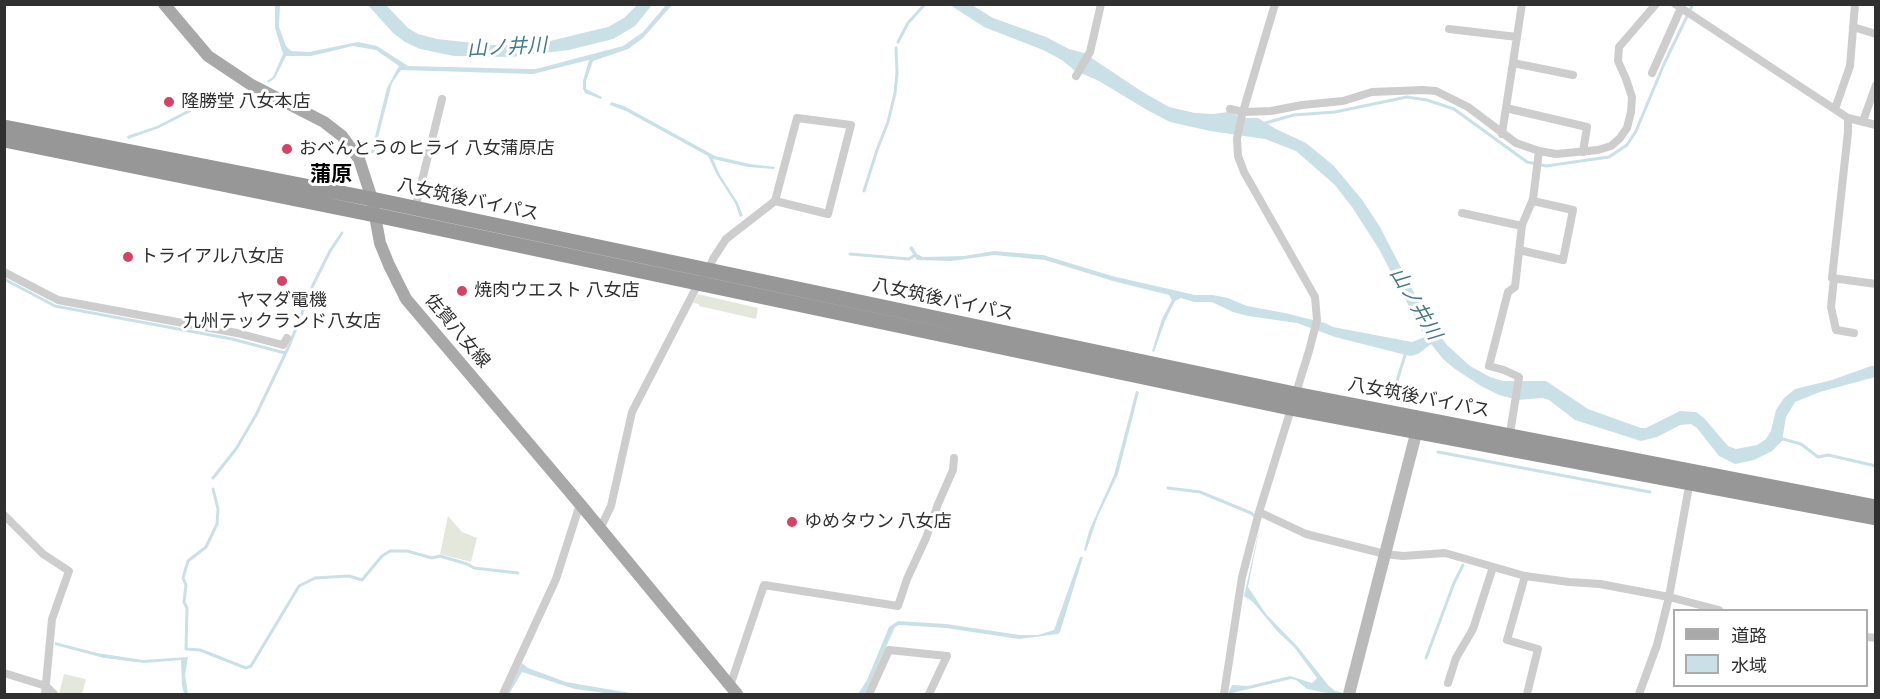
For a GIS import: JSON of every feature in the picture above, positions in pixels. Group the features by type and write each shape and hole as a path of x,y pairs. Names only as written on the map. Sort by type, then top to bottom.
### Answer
{"highway":[{"name":"八女筑後バイパス","path":"4,127 374,207 698,284 1418,425 1875,507"},
{"name":"八女筑後バイパス","path":"4,140 374,207 416,209 708,271 1292,401"},
{"name":"八女筑後バイパス","path":"1418,425 1875,518"}],"main road":[{"name":"佐賀八女線","path":"164,4 208,56 249,84 324,122 342,136 359,159 374,207 380,243 406,299 734,690"}],"street":[{"path":"1076,76 1090,52 1101,4"},
{"path":"1224,694 1242,577 1258,512 1317,320 1315,297 1244,172 1238,156 1237,139 1242,113 1275,4"},
{"path":"1502,134 1522,4"},
{"path":"1230,110 1242,113 1270,111 1343,101 1372,92 1423,90 1436,92 1468,107 1516,143 1539,151 1556,154 1599,150 1611,146 1620,138 1627,128 1631,112 1632,97 1618,62 1619,47 1656,4"},
{"path":"1835,109 1850,66 1855,4"},
{"path":"1652,73 1678,6 1848,118 1875,124"},
{"path":"1853,27 1875,34"},
{"path":"1449,30 1517,37"},
{"path":"1513,63 1573,75"},
{"path":"1863,121 1875,85"},
{"path":"416,209 442,99"},
{"path":"1506,108 1587,127 1583,152"},
{"path":"600,528 611,506 632,412 698,284 726,239 775,201 797,118 851,125 828,214 775,201"},
{"path":"1848,118 1831,307 1836,330 1854,333"},
{"path":"1511,428 1519,378 1504,370 1489,366 1508,292 1515,287 1522,226 1533,201 1539,151"},
{"path":"1519,250 1563,260 1573,210 1533,201"},
{"path":"1462,213 1522,226"},
{"path":"4,272 58,300 237,333 283,345 287,338"},
{"path":"1834,279 1875,284"},
{"path":"1349,694 1418,425"},
{"path":"734,690 764,585 898,606 953,470 954,458"},
{"path":"1639,694 1657,645 1669,597 1689,492"},
{"path":"503,694 556,579 580,504"},
{"path":"1258,512 1306,534 1385,554 1403,556 1445,553 1525,576 1600,584 1669,597 1715,609"},
{"path":"4,515 43,554 69,571 52,619 45,690"},
{"path":"1448,683 1456,658 1473,630 1493,567"},
{"path":"1525,576 1507,640 1538,649 1527,694"},
{"path":"869,694 889,650 947,656 929,694"},
{"path":"4,673 54,694"}],"shaded area":[{"path":"698,294 758,308 756,319 699,306 693,303"},
{"path":"448,516 462,532 477,538 471,562 440,554"},
{"path":"64,674 86,679 82,694 59,694"}],"water":[{"path":"275,5 280,5 279,27 286,46 291,51 309,52 358,42 377,46 408,66 536,69 623,46 643,32 666,5 672,5 643,38 628,49 593,61 586,81 586,89 602,97 601,99 585,93 583,89 589,60 533,74 401,70 392,83 374,153 371,153 387,88 399,66 376,50 353,46 311,56 286,56 275,78 268,83 267,81 273,77 283,54 275,28"},
{"name":"山ノ井川","path":"368,5 386,5 408,28 418,34 437,39 492,45 518,45 550,41 608,27 624,18 637,5 652,5 635,26 613,39 569,50 511,57 454,56 420,49 393,33"},
{"name":"山ノ井川","path":"950,5 972,5 993,18 1084,53 1169,107 1195,113 1228,112 1244,118 1258,118 1306,143 1334,166 1363,201 1380,227 1426,316 1429,315 1428,319 1447,345 1470,366 1490,377 1503,381 1546,381 1588,409 1641,428 1646,428 1680,411 1696,412 1728,446 1736,449 1757,445 1766,439 1771,431 1776,410 1784,398 1795,389 1832,380 1871,366 1875,366 1875,377 1820,392 1795,402 1786,417 1782,441 1772,451 1754,460 1735,464 1719,456 1697,428 1691,424 1680,425 1657,437 1641,441 1575,420 1549,400 1542,398 1518,400 1499,395 1455,369 1431,344 1418,354 1411,356 1335,337 1297,323 1248,316 1212,302 1194,302 1181,298 1175,301 1165,321 1154,352 1152,351 1162,319 1172,300 1169,295 1045,260 994,255 951,261 917,260 909,248 912,246 917,254 923,257 964,256 994,251 1043,255 1112,276 1195,295 1228,298 1247,306 1285,313 1333,327 1412,342 1425,337 1379,249 1352,207 1335,185 1296,151 1265,139 1210,131 1170,122 1099,81 1074,70 1062,60 1043,50 984,27"},
{"path":"225,94 226,96 159,128 128,139 127,136 157,126 213,97"},
{"path":"611,102 624,106 715,156 775,167 774,169 748,167 713,159 720,175 738,203 743,216 740,217 735,203 708,156 626,111 610,105"},
{"path":"1136,391 1139,392 1118,474 1098,516 1086,551 1084,550 1089,531 1114,475"},
{"path":"1261,521 1248,587 1266,614 1298,647 1334,690 1332,694 1307,689 1296,680 1291,679 1228,694 1232,685 1248,686 1290,676 1312,683 1317,678 1294,647 1253,602 1244,596"},
{"path":"1080,557 1083,557 1058,634 1019,639 946,628 899,625 895,627 866,691 864,694 858,694 867,680 889,627 898,621 946,624 1020,635 1038,635 1054,630"},
{"path":"55,642 97,653 143,660 188,657 185,675 188,694 184,694 182,685 181,660 144,663 104,658 55,645"},
{"path":"522,663 528,668 566,682 636,694 612,694 575,689 522,672 509,694 506,694"}],"waterway":[{"path":"898,42 908,23 925,4"},
{"path":"1262,124 1294,115 1335,112 1407,97 1427,100 1454,109 1527,162 1546,166 1609,157 1627,145 1636,131 1664,64 1693,4"},
{"path":"864,191 888,122 895,93 896,48"},
{"path":"213,478 236,449 256,415 289,346 313,285 342,233"},
{"path":"850,254 909,259 915,255"},
{"path":"4,279 55,306 232,339 285,353"},
{"path":"1391,400 1406,352"},
{"path":"1779,438 1801,444 1818,457 1828,455 1876,466"},
{"path":"1438,452 1650,492"},
{"path":"1168,488 1200,492 1251,513 1257,518"},
{"path":"213,489 218,509 217,524 206,547 188,561 183,578 186,585 184,602 187,608 186,649 200,650 246,668 251,666 299,586 315,578 349,576 362,580 382,556 390,551 407,551 432,558 440,556 474,568 518,573"},
{"path":"1426,658 1463,565"},
{"path":"1330,691 1341,694"}],"place":[{"name":"隆勝堂 八女本店","path":"169,102"},
{"name":"おべんとうのヒライ 八女蒲原店","path":"287,149"},
{"name":"トライアル八女店","path":"128,257"},
{"name":"ヤマダ電機 九州テックランド八女店","path":"282,281"},
{"name":"焼肉ウエスト 八女店","path":"462,291"},
{"name":"ゆめタウン 八女店","path":"792,522"}],"district":[{"name":"蒲原","path":"331,175"}]}
